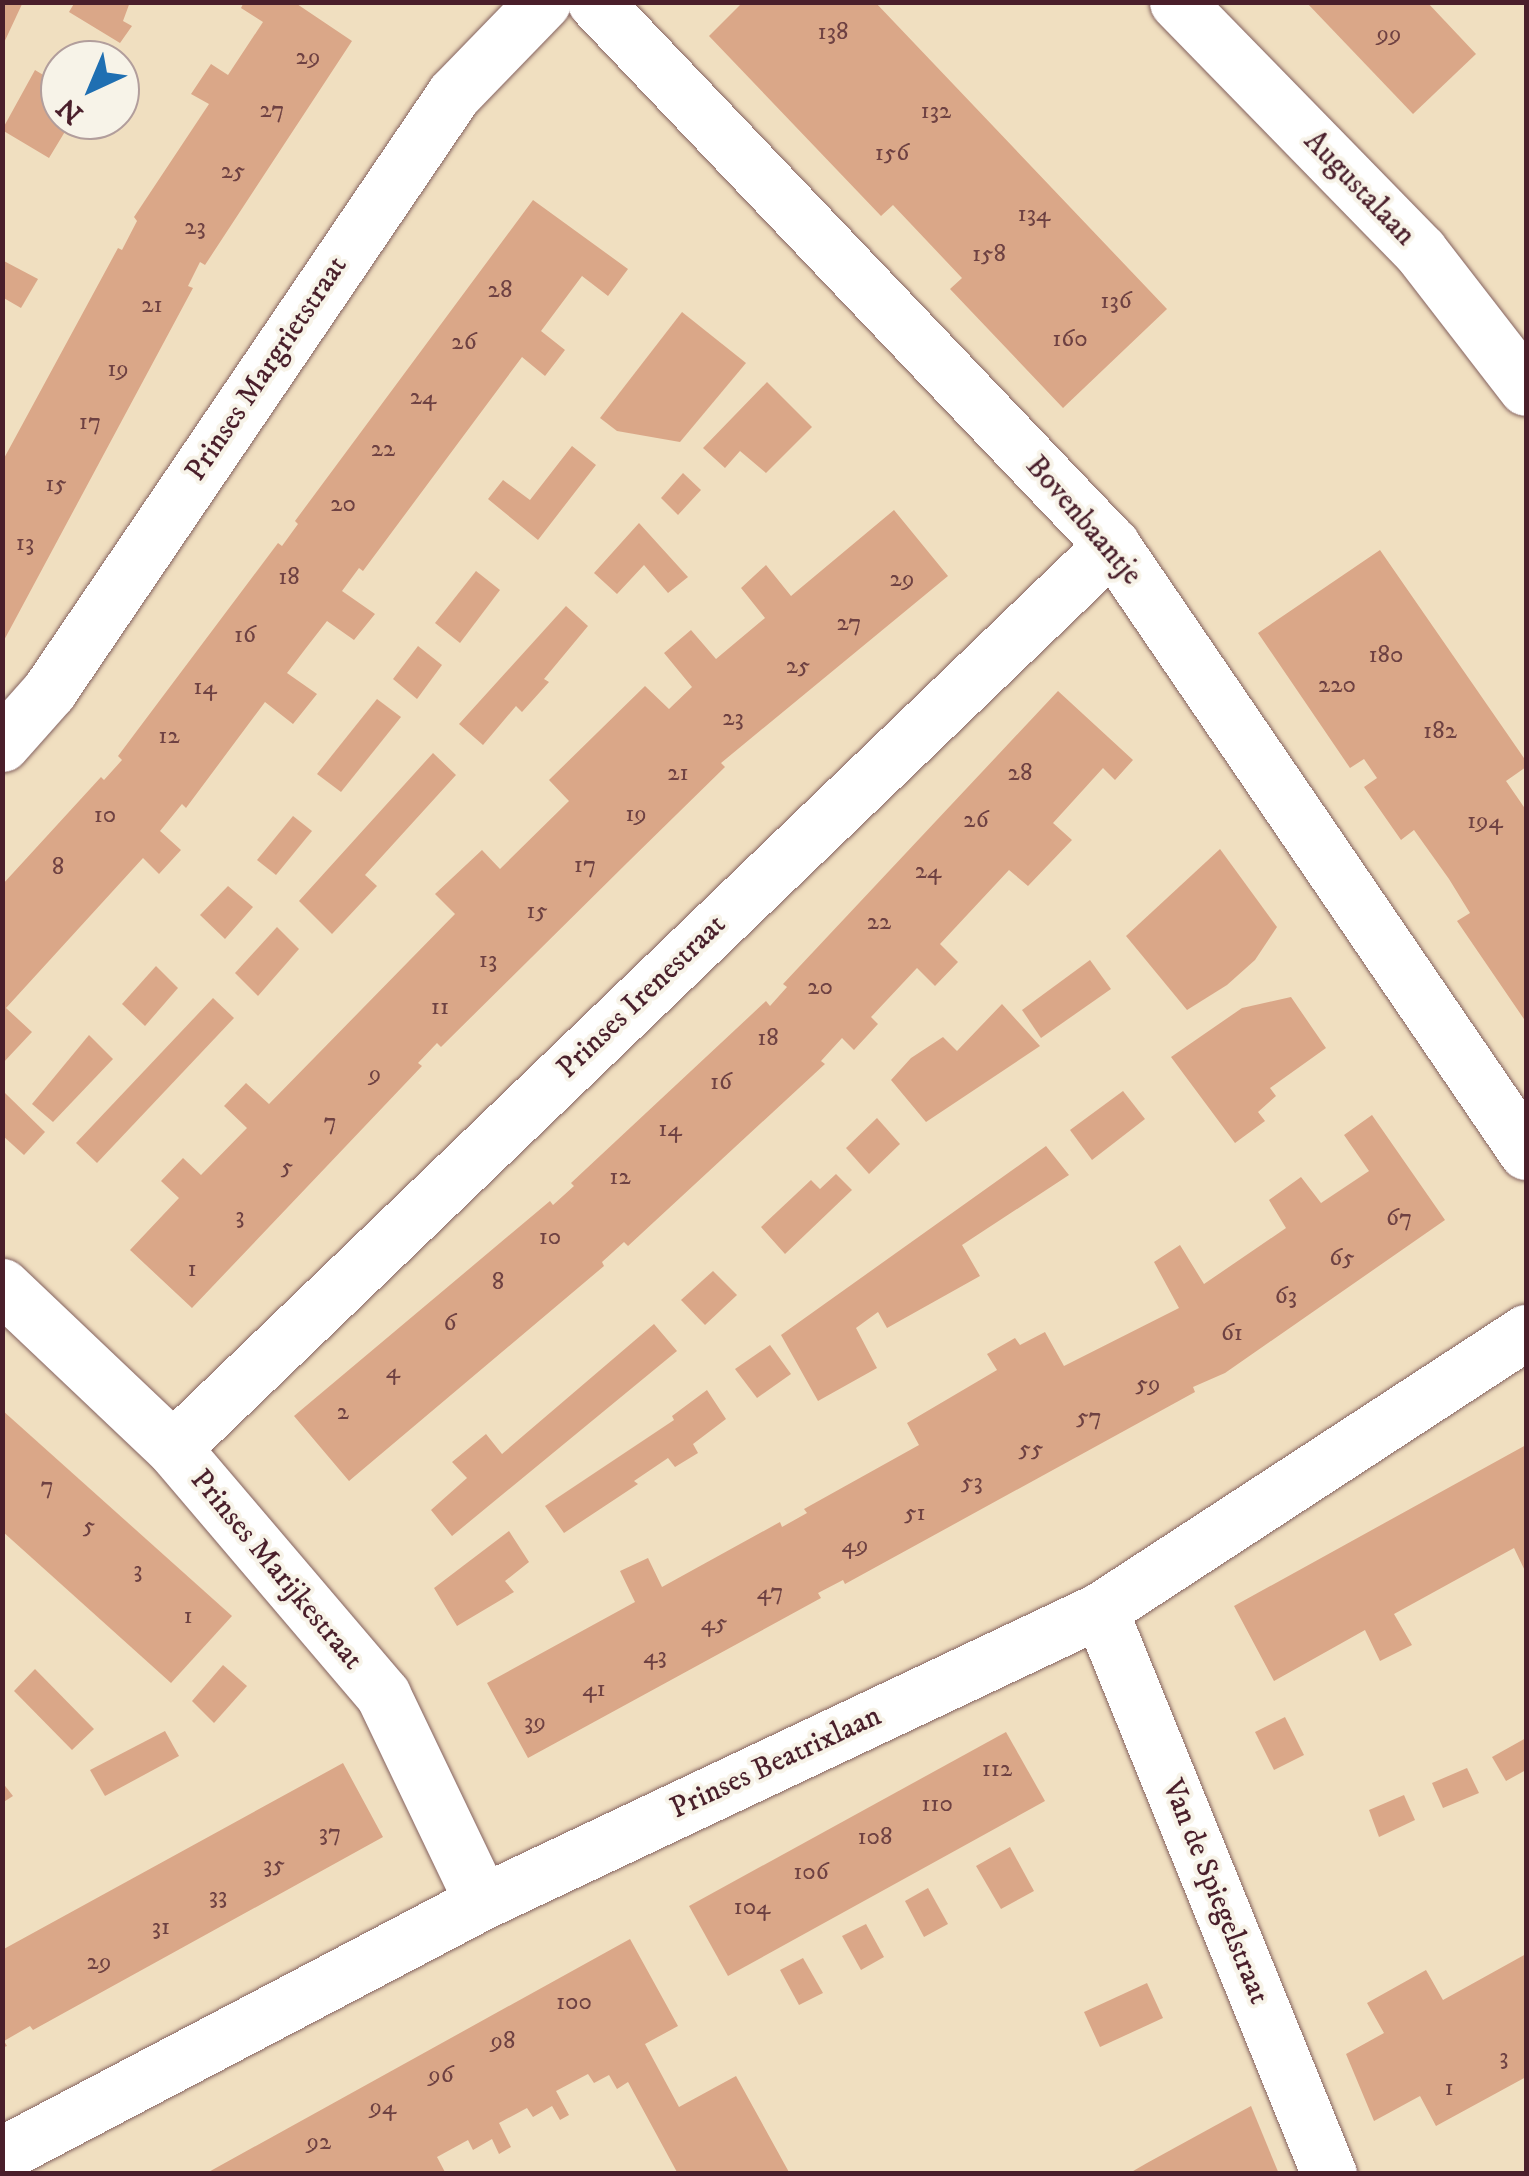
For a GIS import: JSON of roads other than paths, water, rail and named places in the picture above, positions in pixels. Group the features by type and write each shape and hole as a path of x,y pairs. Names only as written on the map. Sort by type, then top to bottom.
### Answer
{"street":[{"name":"Prinses Margrietstraat","path":"2,744 49,691 454,94 543,2"},
{"name":"Bovenbaantje","path":"595,2 1112,545 1526,1152"},
{"name":"Augustalaan","path":"1177,2 1420,251 1526,388"},
{"name":"Prinses Irenestraat","path":"172,1448 1112,545"},
{"name":"Prinses Marijkestraat","path":"2,1286 172,1448 383,1695 482,1902"},
{"name":"Prinses Beatrixlaan","path":"2,2154 482,1902 1100,1610 1526,1332"},
{"name":"Van de Spiegelstraat","path":"1100,1610 1329,2174"}]}
